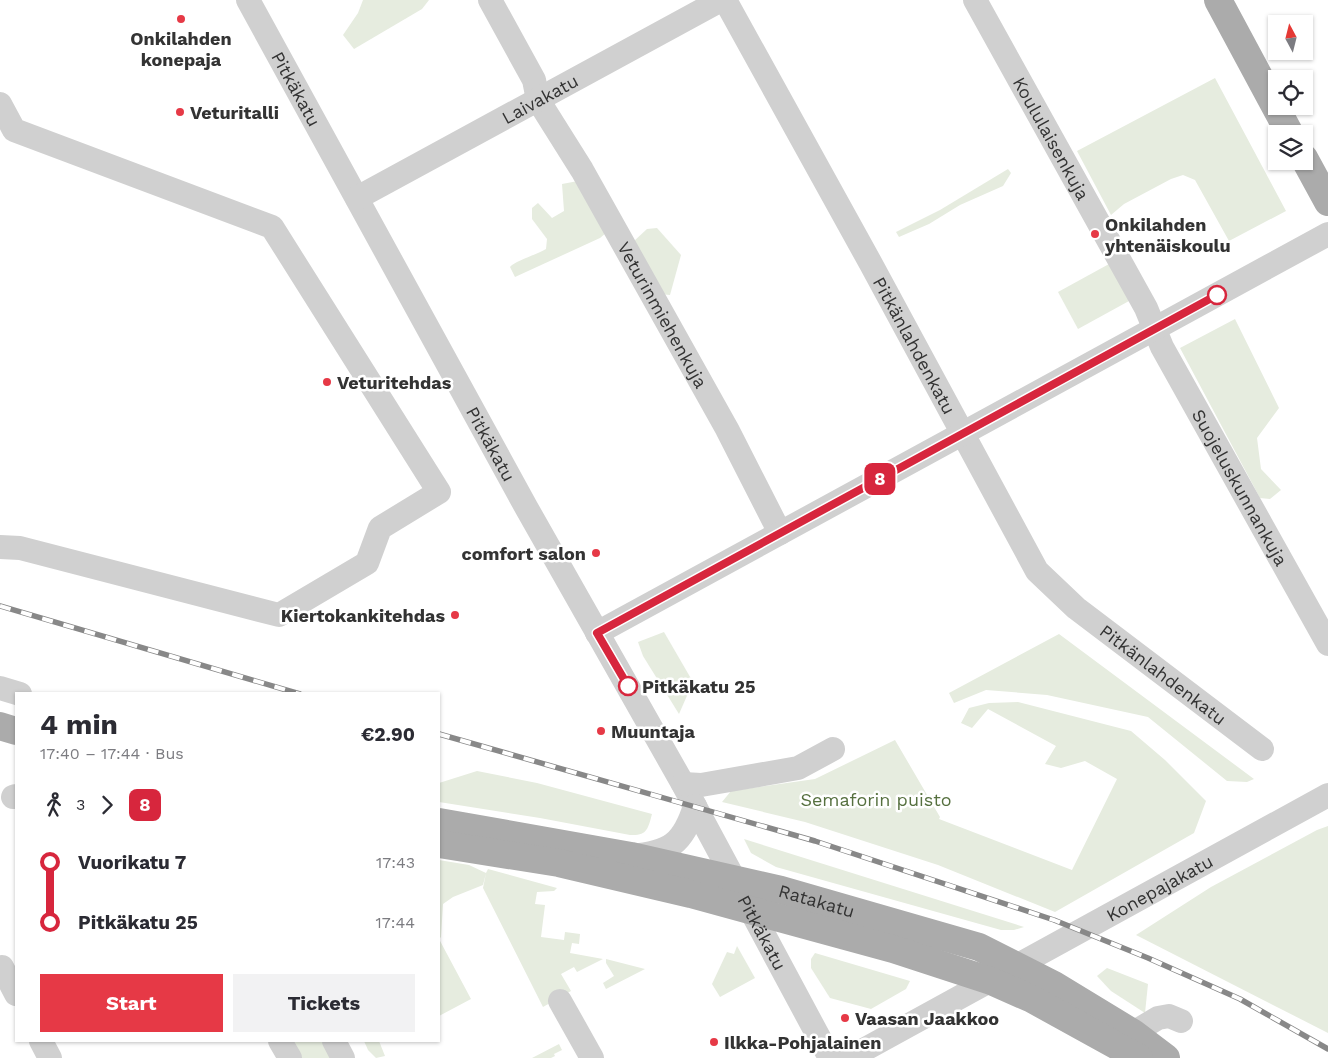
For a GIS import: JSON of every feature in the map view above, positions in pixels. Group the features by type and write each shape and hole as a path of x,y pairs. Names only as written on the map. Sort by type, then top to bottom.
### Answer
{"main road":[{"path":"1218,0 1285,125"},
{"path":"1311,170 1328,202"},
{"path":"0,726 15,731"},
{"name":"Ratakatu","path":"440,822 632,856 862,912 978,947 1054,985 1122,1043"},
{"name":"Ratakatu","path":"440,844 559,862 691,894 893,949 991,980 1122,1043 1166,1058"}],"street":[{"name":"Pitkäkatu","path":"248,0 526,507 683,784 830,1058"},
{"name":"Veturinmiehenkuja","path":"490,0 534,80 538,100 582,170 727,429 780,533"},
{"name":"Laivakatu","path":"357,198 721,0"},
{"name":"Pitkänlahdenkatu","path":"725,0 871,264 1037,571 1076,608 1262,749"},
{"name":"Koululaisenkuja","path":"976,0 1146,308 1154,329"},
{"path":"0,547 20,548 279,615 367,563 380,528 439,492 272,227 14,130 1,108"},
{"path":"597,633 1328,234"},
{"name":"Suojeluskunnankuja","path":"1154,329 1162,347 1328,644"},
{"path":"0,688 15,692"},
{"path":"683,784 701,785 798,768 832,749"},
{"name":"Konepajakatu","path":"849,1058 1328,796"},
{"path":"632,856 654,854 673,844 684,834 690,823 695,806"},
{"path":"6,965 15,991"},
{"path":"560,1001 592,1058"},
{"path":"1122,1043 1158,1018 1169,1016 1181,1021"},
{"path":"42,1042 50,1058"},
{"path":"281,1042 290,1058"},
{"path":"335,1042 343,1058"}],"green space":[{"path":"363,0 429,0 422,9 354,49 343,35 358,13"},
{"path":"1215,78 1286,211 1229,241 1195,180 1183,175 1171,179 1124,204 1111,215 1077,151"},
{"path":"1008,169 1011,173 1003,186 960,205 929,224 899,237 896,232 940,210"},
{"path":"578,181 607,232 600,238 515,277 510,267 516,262 546,249 547,239 532,219 532,208 538,203 552,218 564,211 562,184"},
{"path":"657,228 681,255 670,295 659,294 633,242 647,229"},
{"path":"1109,264 1129,301 1078,329 1058,292"},
{"path":"1235,319 1279,408 1257,438 1261,469 1281,490 1270,499 1260,498 1180,348"},
{"path":"664,632 693,682 679,714 643,656 638,642"},
{"path":"1059,634 1254,779 1247,782 1227,781 1148,717 1047,695 986,690 954,703 949,693"},
{"name":"Semaforin puisto","path":"1018,702 1131,731 1165,760 1206,801 1194,833 1055,912 938,865 805,822 722,802 731,791 815,779 895,740 940,817 939,819 1072,870 1117,779 1085,761 1061,768 1045,764 1056,746 988,709 972,728 961,723 969,708 989,703"},
{"path":"477,771 537,783 652,814 649,824 643,833 630,835 440,802 440,783"},
{"path":"1328,826 1328,1033 1136,935 1211,887 1317,830"},
{"path":"744,839 1024,927 1014,930 1001,930 776,867 751,853"},
{"path":"440,860 469,865 486,873 483,885 453,897 443,904 441,937"},
{"path":"488,869 557,888 554,891 537,892 535,904 545,905 541,937 564,940 565,932 580,934 579,944 572,943 570,953 603,959 577,972 574,967 561,974 571,991 543,1007 483,888"},
{"path":"440,941 471,999 440,1015"},
{"path":"737,946 755,978 720,997 712,984 727,952 734,954"},
{"path":"815,953 910,981 906,989 871,1009 830,998 811,968 811,959"},
{"path":"606,959 645,969 606,989 603,983 614,976 606,963"},
{"path":"1107,968 1148,984 1145,1013 1111,991 1097,976"},
{"path":"293,1042 323,1042 331,1058 301,1058"},
{"path":"364,1042 379,1042 385,1056 376,1058 368,1050"},
{"path":"559,1044 562,1050 554,1054 555,1056 551,1058 532,1058"}],"railway":[{"path":"0,606 293,692"},
{"path":"440,734 815,841 1054,920 1148,958 1240,999 1328,1049"}],"bus line":[{"name":"8","path":"628,686 597,633 1217,295"}],"place":[{"name":"Onkilahden konepaja","path":"181,19"},
{"name":"Veturitalli","path":"180,112"},
{"name":"Onkilahden yhtenäiskoulu","path":"1095,234"},
{"name":"Veturitehdas","path":"327,382"},
{"name":"comfort salon","path":"596,553"},
{"name":"Kiertokankitehdas","path":"455,615"},
{"name":"Pitkäkatu 25","path":"628,686"},
{"name":"Muuntaja","path":"601,731"},
{"name":"Vaasan Jaakkoo","path":"845,1018"},
{"name":"Ilkka-Pohjalainen","path":"714,1042"}]}
